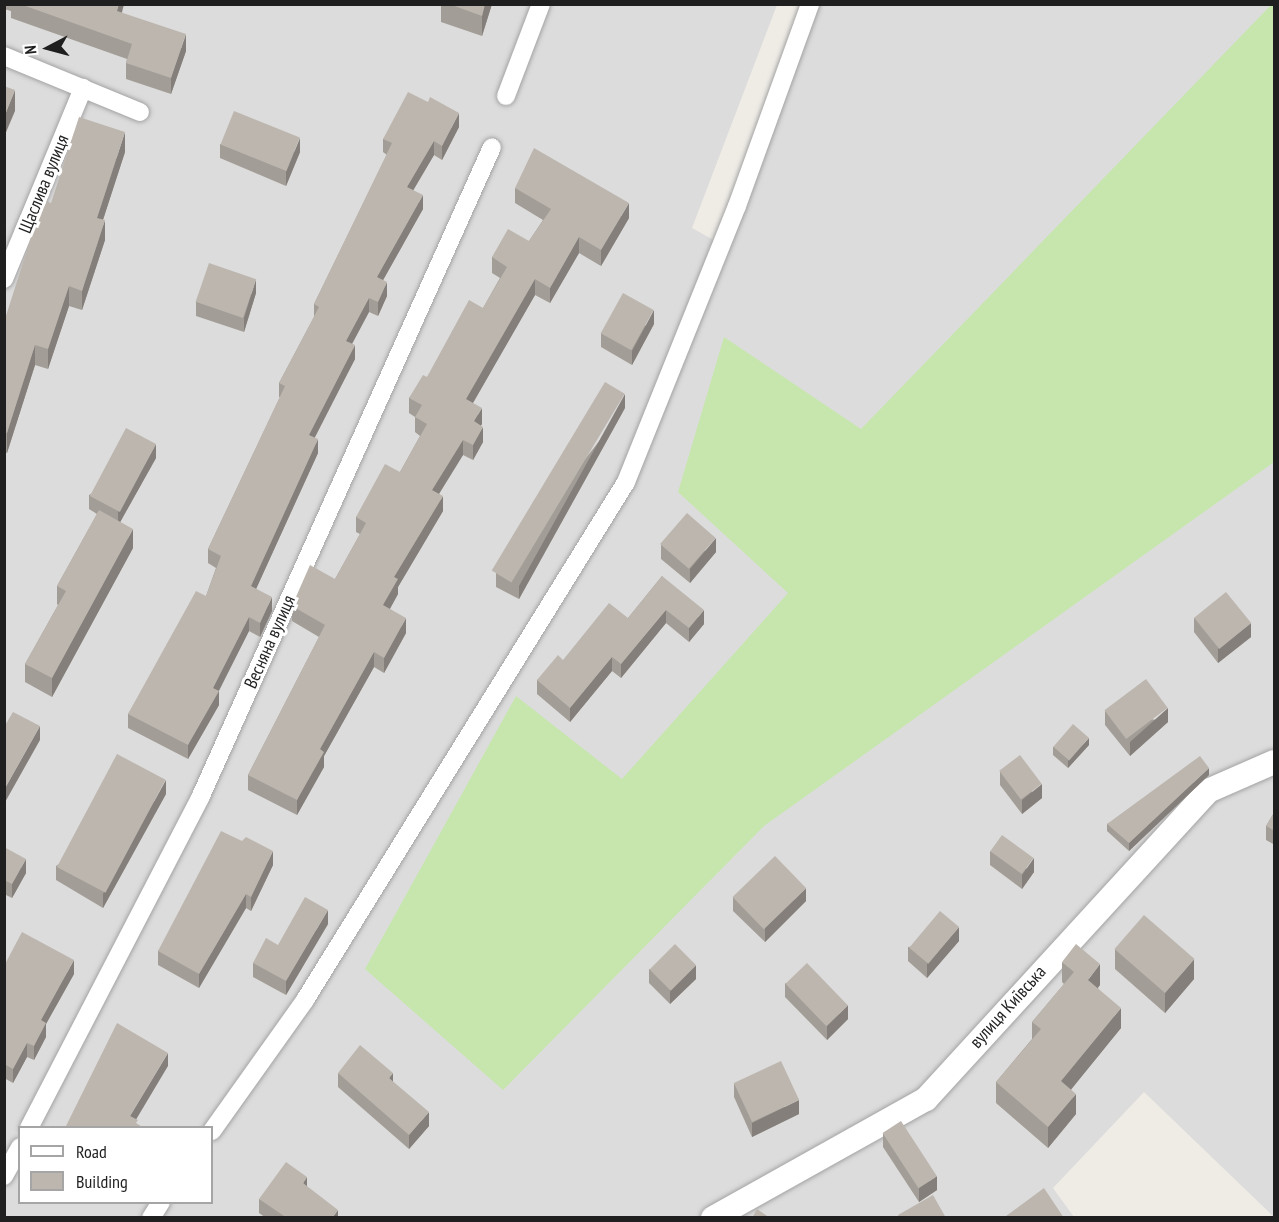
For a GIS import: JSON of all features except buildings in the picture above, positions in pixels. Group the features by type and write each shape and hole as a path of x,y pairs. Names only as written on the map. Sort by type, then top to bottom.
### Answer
{"street":[{"path":"506,96 541,4"},
{"path":"213,1130 304,1000 626,482 736,206 810,4"},
{"path":"4,56 140,112"},
{"name":"Щаслива вулиця","path":"4,279 83,88"},
{"name":"Весняна вулиця","path":"30,1126 200,798 492,147"},
{"name":"вулиця Київська","path":"713,1218 926,1099 1208,791 1275,762"},
{"path":"4,1176 18,1151"},
{"path":"151,1218 160,1204"}],"shaded area":[{"path":"5,5 777,5 692,228 719,243 810,5 1274,5 1274,1217 1144,1092 1053,1188 1074,1217 5,1218"}],"green space":[{"path":"1271,5 1274,5 1274,462 764,826 503,1090 365,969 516,696 622,779 788,593 678,492 724,337 861,429"}]}
